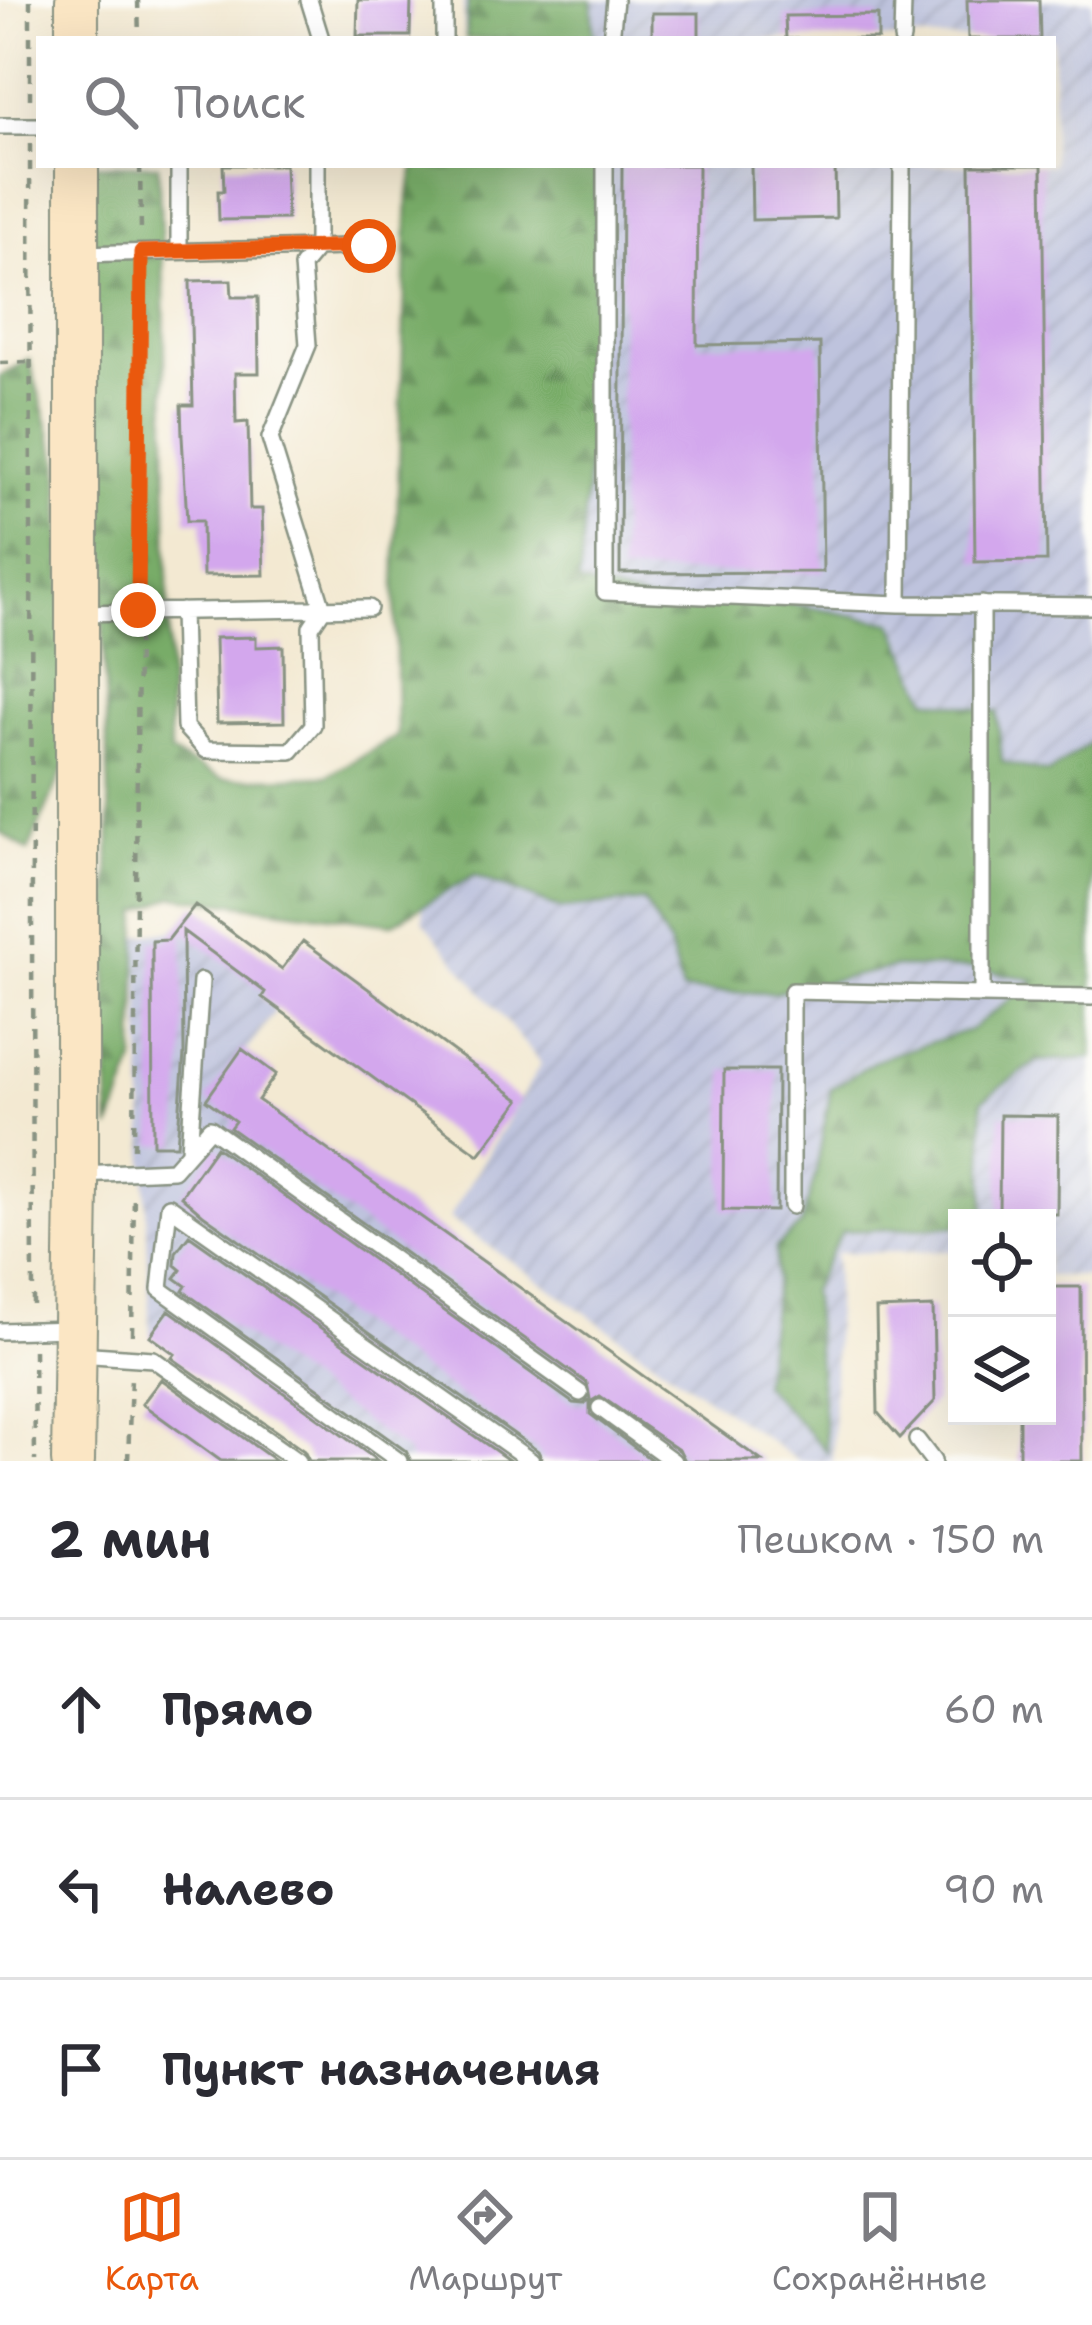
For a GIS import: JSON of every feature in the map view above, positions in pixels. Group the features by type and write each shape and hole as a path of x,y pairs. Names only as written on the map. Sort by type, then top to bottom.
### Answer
{"street":[{"path":"77,0 77,36"},
{"path":"74,1461 61,1338 77,1174 76,168"}],"lane":[{"path":"309,0 320,36"},
{"path":"444,0 444,36"},
{"path":"611,36 615,0"},
{"path":"902,36 903,0"},
{"path":"0,126 34,126"},
{"path":"178,251 179,168"},
{"path":"182,611 185,727 206,750 291,752 313,725 311,627 322,609 270,438 308,345 302,266 317,248 317,168"},
{"path":"605,168 605,592 1092,606"},
{"path":"899,604 902,168"},
{"path":"76,254 369,246"},
{"path":"982,604 982,995"},
{"path":"77,613 369,608"},
{"path":"189,1150 201,981"},
{"path":"792,1206 792,991 1092,998"},
{"path":"77,1174 172,1170 210,1128 580,1394"},
{"path":"399,1461 160,1289 170,1206 531,1461"},
{"path":"0,1331 61,1338 153,1359 297,1461"},
{"path":"600,1408 673,1461"},
{"path":"916,1440 933,1461"}],"path":[{"path":"29,0 34,126 31,362 61,1338 35,1461"},
{"path":"138,0 139,36"},
{"path":"128,1461 140,168"},
{"path":"0,363 31,362"}],"shaded area":[{"path":"463,0 1092,0 1092,1276 1056,1276 1056,1209 948,1209 948,1251 836,1253 833,1461 798,1461 449,1218 541,1064 423,921 424,168 1056,168 1056,36 464,36"},
{"path":"195,905 280,968 260,997 276,1010 246,1051 276,1074 258,1100 764,1461 323,1461 150,1336 138,936 174,930"}],"green space":[{"path":"468,0 592,0 594,36 466,36"},
{"path":"87,168 158,168 170,753 222,779 327,776 397,736 395,585 408,195 415,168 597,168 590,440 579,583 665,606 755,597 893,623 927,699 997,712 1002,762 1048,773 1092,742 1092,1058 1037,1061 982,1100 985,1209 948,1209 948,1226 842,1231 811,1290 827,1451 762,1384 776,1247 801,1225 831,1089 878,1059 970,1030 1037,980 976,968 895,967 773,993 682,991 669,944 644,901 561,909 474,875 392,924 174,896 138,912 135,1062 110,1129 106,1016 110,826"},
{"path":"29,359 59,463 67,761 28,851 0,832 0,376"}],"building":[{"path":"358,0 411,0 410,36 357,36"},
{"path":"967,0 1039,0 1040,36 968,36"},
{"path":"652,13 699,13 699,36 652,36"},
{"path":"878,15 878,36 786,36 785,16"},
{"path":"223,168 285,168 287,219 219,220 218,191 224,191"},
{"path":"622,168 698,168 697,345 820,343 823,572 620,573"},
{"path":"751,168 835,168 836,218 752,220"},
{"path":"970,168 1042,168 1047,561 975,562"},
{"path":"231,280 232,297 258,297 259,373 235,373 236,423 248,422 250,509 262,509 264,575 203,576 202,521 187,521 182,436 181,405 193,405 190,281"},
{"path":"256,637 256,647 283,646 284,722 217,723 215,638"},
{"path":"195,905 282,969 303,941 520,1100 479,1155 262,997 265,992 183,931 184,1054 177,1145 153,1145 152,941 168,940"},
{"path":"242,1049 276,1074 258,1100 762,1461 685,1461 680,1451 600,1396 590,1402 590,1414 653,1461 543,1461 538,1451 203,1215 181,1196 216,1147 573,1403 590,1399 587,1383 230,1128 235,1121 206,1100"},
{"path":"724,1070 777,1070 776,1211 723,1210"},
{"path":"1000,1115 1058,1116 1057,1214 1056,1209 999,1209"},
{"path":"189,1235 510,1461 411,1461 406,1451 183,1291 186,1286 175,1278 181,1270 175,1265 176,1252"},
{"path":"1056,1287 1081,1287 1082,1461 1019,1461 1019,1425 1056,1425"},
{"path":"933,1307 935,1401 900,1438 878,1413 876,1309"},
{"path":"169,1310 378,1461 309,1461 304,1451 172,1358 175,1354 150,1336"},
{"path":"161,1379 276,1461 221,1461 142,1404"}],"route":[{"path":"138,610 141,252 369,246"}]}
